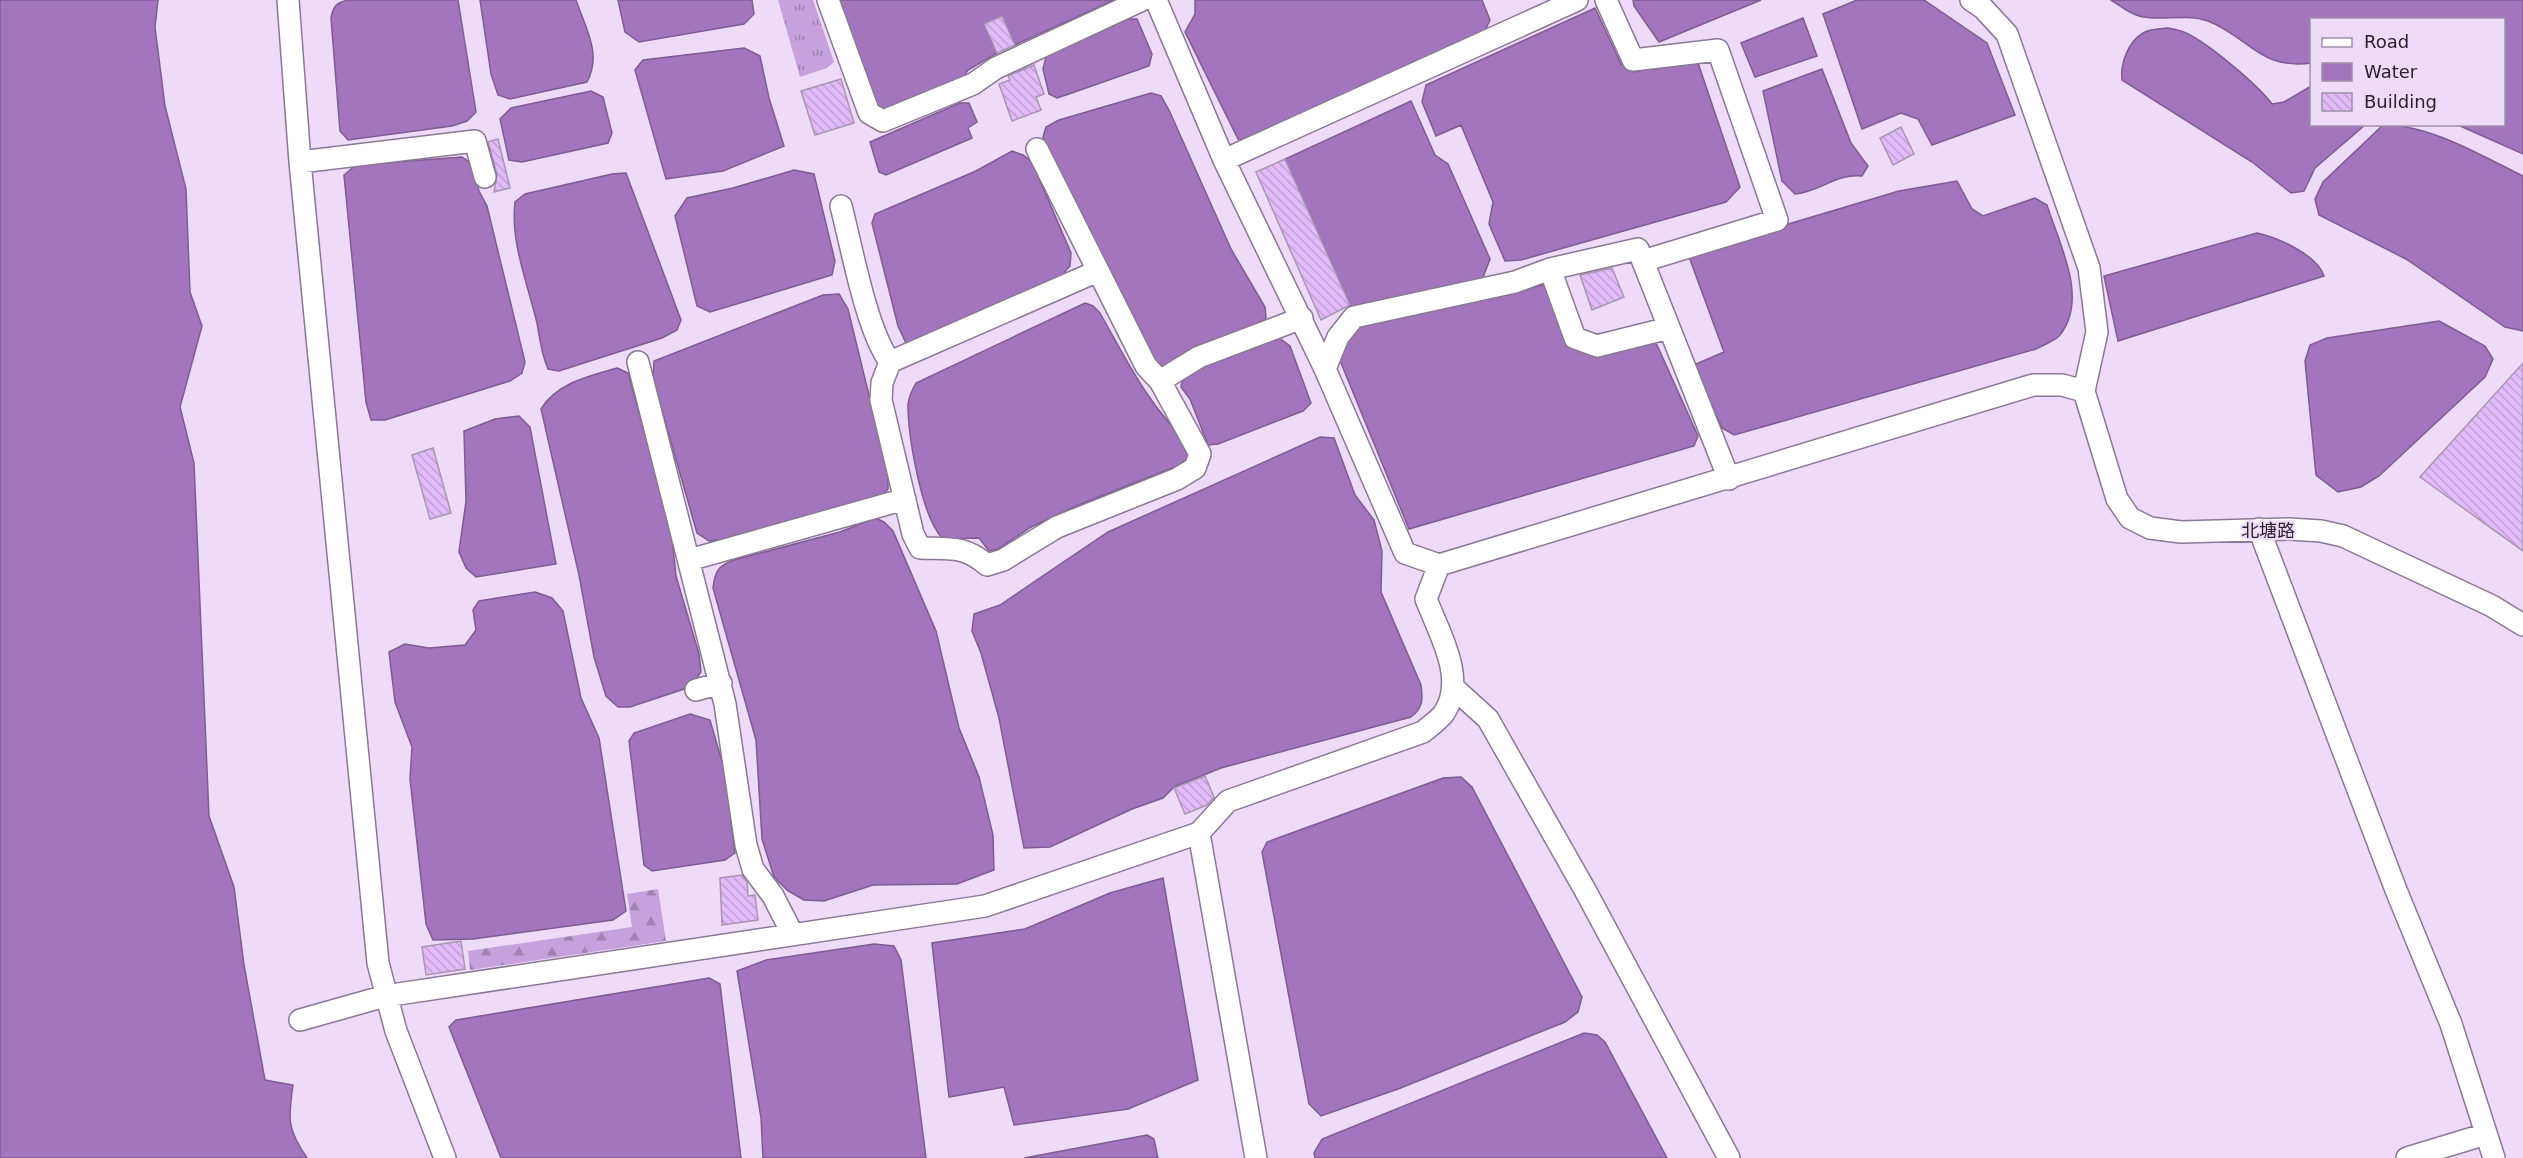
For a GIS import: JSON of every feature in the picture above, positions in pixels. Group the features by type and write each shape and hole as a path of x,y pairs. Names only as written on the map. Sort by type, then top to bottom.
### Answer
{"street":[{"path":"288,0 300,162 378,963 385,996 445,1158"},
{"path":"828,0 869,113 883,121 973,84 996,68 1142,0"},
{"path":"1156,0 1224,160 1302,318 1405,553 1439,565 2033,385 2062,385 2084,391 2097,332 2089,268 2007,34 1983,8 1971,0"},
{"path":"1224,160 1577,0"},
{"path":"1606,0 1633,60 1718,50 1777,220 1643,261"},
{"path":"300,162 475,141 485,177"},
{"path":"1037,149 1146,366 1160,381 1200,454 1195,468 1177,479 1056,527 1003,560 987,565 963,549 920,548 913,534 881,400 882,383 890,362 1098,271"},
{"path":"841,206 872,323 882,351 890,362"},
{"path":"1325,369 1338,337 1354,316 1515,282 1550,269 1638,249 1729,478"},
{"path":"1550,269 1575,338 1597,346 1669,328"},
{"path":"1160,381 1199,357 1302,318"},
{"path":"638,362 721,683 733,742 746,845 753,869 773,896 792,933"},
{"name":"北塘路","path":"2084,391 2117,499 2130,518 2150,528 2181,532 2259,529 2321,531 2343,536 2492,606 2523,625"},
{"path":"689,560 905,499"},
{"path":"2259,529 2396,890 2451,1024 2494,1158"},
{"path":"300,1020 385,996 792,933 985,906 1199,833 1228,801 1423,732 1444,714 1455,689 1452,669 1426,599 1439,565"},
{"path":"696,690 721,683"},
{"path":"1455,689 1488,719 1585,891 1729,1158"},
{"path":"1199,833 1256,1158"},
{"path":"2407,1158 2486,1134"}],"green space":[{"path":"778,0 813,0 834,62 827,68 800,77"},
{"path":"658,889 666,941 470,970 468,951 632,927 627,894"}],"water":[{"path":"0,0 158,0 155,27 165,106 186,189 190,292 202,326 180,407 194,463 209,816 234,887 244,965 265,1080 293,1085 290,1107 292,1131 307,1158 0,1158"},
{"path":"349,0 458,0 476,112 467,121 452,126 348,140 340,131 331,18 336,5"},
{"path":"480,0 576,0 593,51 591,72 587,82 510,99 498,95 491,74"},
{"path":"618,0 752,0 754,14 744,24 639,42 625,32"},
{"path":"836,0 1114,0 1015,45 1002,16 984,24 997,53 968,70 960,83 883,112 872,103"},
{"path":"1195,0 1482,0 1490,20 1483,35 1253,140 1238,139 1185,32 1195,14"},
{"path":"1633,0 1761,0 1659,42 1634,6"},
{"path":"1857,0 1924,0 1987,43 2015,115 1932,145 1918,119 1901,113 1862,129 1823,14"},
{"path":"2111,0 2523,0 2523,154 2460,126 2505,126 2505,18 2310,18 2310,63 2293,64 2266,57 2234,35 2208,21 2190,18 2147,18 2128,11"},
{"path":"1595,8 1621,64 1634,72 1696,57 1740,187 1726,202 1521,260 1505,261 1489,224 1493,202 1461,125 1436,136 1422,102 1426,85"},
{"path":"1803,18 1817,56 1755,77 1741,43"},
{"path":"1120,19 1137,19 1152,54 1149,66 1057,98 1049,94 1043,69 1048,49"},
{"path":"2155,29 2179,30 2195,38 2244,76 2272,104 2284,102 2310,87 2310,126 2364,126 2315,168 2304,191 2291,193 2252,162 2122,80 2124,60 2129,48 2138,37"},
{"path":"744,48 760,56 769,98 784,146 723,171 666,179 635,70 643,60"},
{"path":"1822,69 1851,143 1868,166 1862,176 1835,180 1813,190 1795,194 1782,181 1763,91"},
{"path":"591,91 603,97 612,133 608,143 522,162 509,160 500,119 511,108"},
{"path":"1151,93 1161,96 1169,110 1231,249 1265,307 1266,318 1251,330 1170,366 1159,366 1150,358 1077,213 1043,137 1046,127 1059,120"},
{"path":"1411,101 1435,155 1448,164 1490,259 1482,280 1351,307 1285,159"},
{"path":"960,103 969,103 977,122 968,128 972,138 886,175 879,172 870,142"},
{"path":"2382,126 2401,126 2437,135 2523,176 2523,331 2505,327 2406,259 2319,215 2315,199 2323,182"},
{"path":"1012,151 1032,162 1071,253 1070,266 1060,277 924,345 906,343 898,326 872,223 875,214 976,171"},
{"path":"462,157 472,164 479,191 487,206 525,362 522,373 510,381 385,420 371,420 366,402 344,175 356,165"},
{"path":"794,170 814,174 835,261 832,275 710,312 697,306 675,216 687,198 733,188"},
{"path":"626,173 681,320 677,330 662,338 559,371 548,369 517,247 515,202 525,194 612,174"},
{"path":"1957,181 1972,209 1983,216 2035,198 2047,205 2064,254 2072,288 2072,305 2068,320 2060,335 2036,349 1734,435 1722,428 1694,365 1724,352 1688,254 1899,191"},
{"path":"2257,233 2286,243 2306,254 2320,268 2324,276 2118,341 2104,276"},
{"path":"1543,285 1550,289 1570,343 1645,337 1657,345 1698,436 1694,446 1409,529 1339,358 1354,327"},
{"path":"839,294 848,309 888,473 888,489 879,500 733,538 709,541 697,533 653,379 654,361 823,295"},
{"path":"1085,303 1093,306 1100,313 1150,399 1189,443 1190,461 1076,506 1031,527 998,549 989,551 979,538 943,539 928,513 913,455 908,404 916,383"},
{"path":"2439,321 2485,346 2493,359 2485,377 2379,476 2361,487 2338,492 2316,475 2305,361 2310,345 2327,338"},
{"path":"1278,337 1290,346 1311,403 1303,411 1218,444 1208,445 1190,399 1181,387 1184,374 1194,367"},
{"path":"617,368 628,373 671,528 676,576 699,654 701,672 690,687 630,707 618,707 606,696 594,657 579,575 541,409 548,400 565,387"},
{"path":"519,416 530,427 556,564 476,577 466,568 459,552 466,501 464,431 495,419"},
{"path":"1320,437 1334,438 1355,495 1374,520 1382,551 1381,592 1421,685 1422,699 1418,710 1411,717 1221,768 1174,787 1163,798 1132,809 1050,847 1024,848 999,718 981,653 972,631 974,614 1000,605 1108,532"},
{"path":"875,518 884,522 893,531 936,631 959,728 979,777 993,835 994,870 957,884 873,885 824,901 804,900 788,891 774,877 762,839 756,740 713,588 714,582 716,573 721,567 734,560 840,532"},
{"path":"535,592 552,598 563,611 581,698 599,738 626,911 613,920 473,939 433,940 426,924 410,779 412,747 395,702 389,652 405,644 429,648 465,645 476,630 473,610 479,601"},
{"path":"690,714 710,720 725,772 735,853 725,860 652,871 644,865 629,741 634,733"},
{"path":"1461,777 1472,787 1582,997 1578,1012 1565,1022 1398,1089 1321,1116 1309,1104 1262,852 1267,842 1443,778"},
{"path":"1163,878 1198,1080 1128,1109 1014,1125 1004,1087 949,1097 932,943 1025,929 1110,893"},
{"path":"874,944 894,946 901,960 926,1158 763,1158 761,1118 737,971 766,960"},
{"path":"709,978 720,984 741,1158 501,1158 449,1027 456,1020"},
{"path":"1584,1033 1597,1035 1605,1042 1667,1158 1315,1158 1314,1153 1322,1139"},
{"path":"1147,1135 1154,1139 1158,1158 1024,1158"}],"building":[{"path":"1002,16 1015,45 997,53 984,24"},
{"path":"1034,65 1044,94 1036,97 1041,110 1012,121 999,84 1010,80 1008,76"},
{"path":"841,79 854,123 815,135 801,91"},
{"path":"1901,127 1914,154 1893,165 1880,138"},
{"path":"498,139 510,188 494,192 497,174 488,142"},
{"path":"1285,159 1350,305 1321,320 1256,172"},
{"path":"1612,268 1624,297 1592,310 1580,275"},
{"path":"2523,363 2523,551 2420,477"},
{"path":"433,448 451,513 430,519 412,455"},
{"path":"1205,776 1214,797 1207,805 1185,814 1174,788"},
{"path":"742,875 747,882 748,896 755,895 758,920 722,925 720,878"},
{"path":"461,941 465,969 426,975 422,947"}]}
